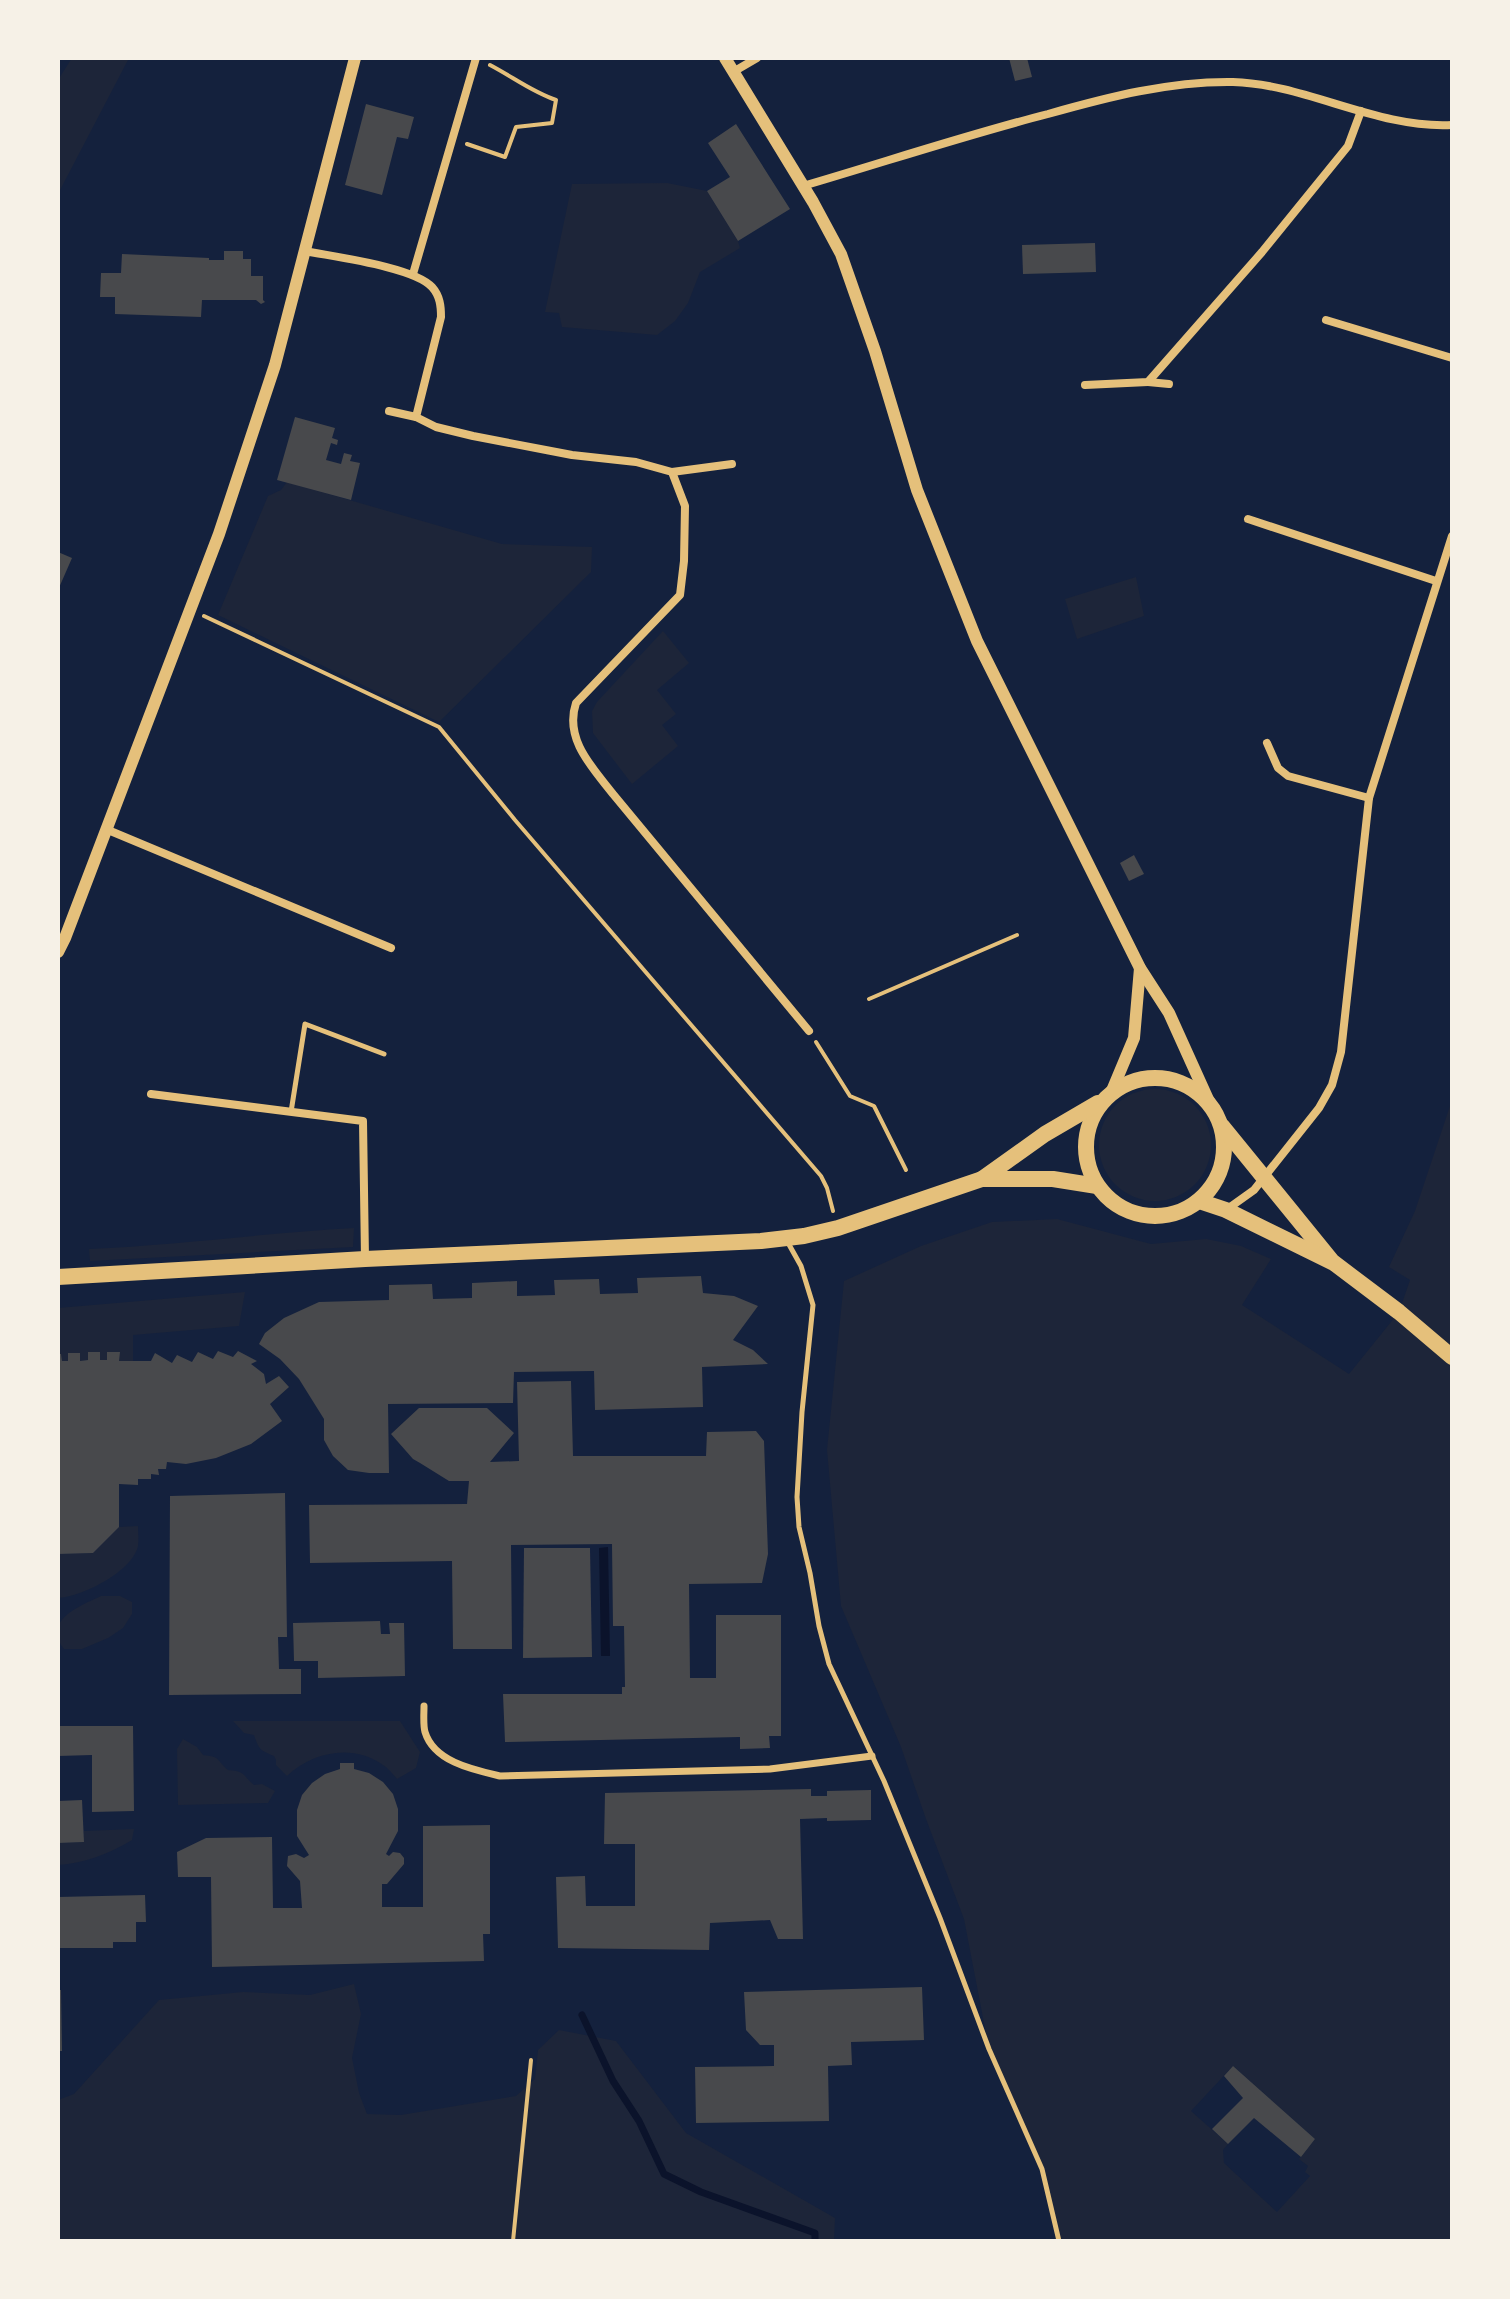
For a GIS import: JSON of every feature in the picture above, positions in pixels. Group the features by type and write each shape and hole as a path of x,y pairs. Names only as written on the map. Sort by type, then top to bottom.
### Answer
{"main road":[{"path":"58,1277 786,1239 838,1228 982,1179 1128,1081 1148,1078 1172,1080 1194,1090 1211,1106 1221,1124 1334,1263"},
{"path":"1104,1098 1089,1125 1085,1146 1088,1167 1097,1186 1113,1203 1133,1213 1156,1217 1179,1212 1199,1201 1213,1186 1222,1166 1225,1145 1221,1124"},
{"path":"982,1179 1053,1179 1097,1186"},
{"path":"1199,1201 1226,1210 1334,1263 1452,1357"}],"street":[{"path":"58,952 108,830 219,534 275,365 355,58"},
{"path":"413,274 477,58"},
{"path":"725,58 841,254 875,351 917,490 977,641 1140,968 1169,1013 1211,1106"},
{"path":"733,72 757,58"},
{"path":"803,186 1082,105 1198,83 1236,82 1269,87 1416,124 1452,125"},
{"path":"1148,382 1262,252 1348,146 1361,111"},
{"path":"305,251 413,274 434,288 441,301 441,317 416,417"},
{"path":"1326,320 1452,358"},
{"path":"1085,385 1169,384"},
{"path":"389,411 473,436 572,455 636,462 672,472 732,464"},
{"path":"672,472 685,506 680,595 576,703 571,717 572,732 613,794 809,1031"},
{"path":"1248,519 1436,581"},
{"path":"1226,1210 1254,1190 1265,1177 1319,1108 1338,1070 1369,798 1452,536"},
{"path":"1267,743 1278,768 1288,776 1369,798"},
{"path":"108,830 391,948"},
{"path":"1104,1098 1134,1038 1140,968"},
{"path":"151,1094 363,1121 365,1259"},
{"path":"424,1706 425,1731 432,1745 470,1770 500,1776 770,1769 872,1756"}],"lane":[{"path":"290,1113 305,1024 384,1054"},
{"path":"786,1239 801,1266 813,1305 798,1462 799,1527 829,1664 872,1756 940,1918 989,2049 1042,2169 1059,2241"}],"path":[{"path":"453,139 505,157 516,127 552,123 556,100 533,92 477,58"},
{"path":"191,610 439,727 821,1176 838,1228"},
{"path":"869,999 1017,935"},
{"path":"809,1031 850,1096 874,1106 906,1170"},
{"path":"513,2241 531,2060"}],"shaded area":[{"path":"72,58 129,58 58,194 58,80"},
{"path":"667,183 707,191 740,248 700,272 688,303 675,321 657,335 562,327 559,313 545,312 572,184"},
{"path":"287,482 502,544 592,547 591,572 439,722 218,615 268,496 281,490"},
{"path":"1136,577 1144,616 1077,639 1065,599"},
{"path":"663,631 689,663 657,690 676,714 662,725 678,746 632,784 593,733 592,711"},
{"path":"1155,1089 1176,1093 1195,1105 1207,1124 1211,1145 1207,1166 1195,1185 1176,1197 1155,1201 1134,1197 1115,1185 1103,1166 1099,1145 1103,1124 1115,1105 1134,1093"},
{"path":"1452,1100 1452,2241 1059,2241 1042,2169 989,2049 964,1919 901,1747 841,1606 827,1450 844,1281 921,1246 992,1222 1057,1219 1151,1244 1206,1239 1241,1246 1271,1259 1242,1305 1349,1374 1399,1312 1410,1280 1389,1267 1415,1211","holes":["1233,2066 1315,2139 1299,2159 1308,2166 1305,2172 1310,2176 1277,2212 1224,2163 1223,2150 1228,2144 1191,2111"]},
{"path":"354,1228 353,1247 90,1261 89,1249"},
{"path":"245,1292 239,1326 133,1335 133,1361 119,1361 119,1352 107,1352 107,1360 100,1360 99,1352 88,1352 88,1360 80,1361 80,1353 68,1361 62,1361 58,1354 58,1308"},
{"path":"138,1526 138,1546 127,1565 93,1588 58,1598 58,1554 93,1553 119,1527"},
{"path":"608,1547 610,1656 601,1656 599,1548"},
{"path":"101,1596 120,1596 132,1602 132,1614 123,1628 82,1649 64,1649 58,1639 61,1622 66,1615"},
{"path":"233,1721 400,1721 420,1752 416,1768 397,1779 371,1758 346,1752 320,1756 287,1776 276,1765 274,1756 259,1747 254,1735 244,1733"},
{"path":"183,1739 197,1747 203,1755 216,1758 228,1770 241,1773 254,1785 262,1784 275,1791 268,1803 178,1805 177,1749"},
{"path":"134,1829 132,1840 115,1850 87,1860 58,1865 58,1843 84,1842 84,1831"},
{"path":"354,1984 361,2014 352,2058 367,2114 401,2115 516,2096 535,2079 538,2050 559,2030 616,2041 686,2133 835,2218 834,2241 58,2241 58,2100 74,2094 159,2000 243,1992 310,1995"}],"building":[{"path":"1009,58 1027,58 1032,77 1015,81"},
{"path":"366,104 414,117 408,139 397,137 382,195 345,185"},
{"path":"736,124 790,209 738,241 707,191 730,177 708,143"},
{"path":"1095,243 1096,272 1023,274 1022,245"},
{"path":"224,251 243,251 243,259 251,259 251,276 263,276 265,302 202,300 201,317 115,314 115,297 100,297 101,273 121,273 122,254 224,260"},
{"path":"295,417 335,428 332,438 338,440 337,445 331,443 326,460 341,464 344,453 352,455 350,461 360,463 351,500 277,480"},
{"path":"58,552 72,558 58,590"},
{"path":"1134,855 1144,874 1129,881 1120,863"},
{"path":"701,1276 703,1293 734,1296 758,1306 733,1340 753,1350 768,1364 702,1367 703,1407 595,1410 594,1371 514,1372 513,1403 388,1404 389,1473 348,1470 333,1456 324,1440 324,1419 299,1379 280,1359 259,1344 265,1333 284,1318 319,1302 389,1300 389,1285 432,1284 433,1299 472,1298 472,1283 517,1281 517,1296 555,1295 554,1280 599,1279 600,1294 638,1293 637,1278"},
{"path":"218,1351 233,1357 238,1351 257,1361 251,1364 264,1374 266,1384 279,1376 289,1387 270,1404 282,1421 251,1444 216,1458 186,1464 167,1462 166,1469 158,1469 159,1475 151,1474 151,1479 138,1479 138,1485 119,1484 119,1527 93,1553 58,1554 58,1354 61,1354 62,1361 68,1361 68,1353 80,1353 80,1361 88,1360 88,1352 100,1352 100,1360 107,1360 107,1352 120,1352 119,1361 151,1361 155,1353 172,1363 177,1355 192,1362 198,1352 213,1359"},
{"path":"571,1381 573,1456 706,1456 707,1432 756,1431 764,1441 768,1554 762,1583 689,1584 690,1678 716,1678 716,1615 781,1615 781,1736 769,1736 770,1748 740,1749 740,1737 505,1742 503,1694 622,1694 622,1687 625,1687 624,1626 613,1626 612,1544 511,1545 512,1649 453,1649 452,1561 310,1563 309,1505 467,1504 469,1481 449,1481 413,1459 391,1434 419,1408 487,1408 514,1433 490,1462 519,1461 517,1382"},
{"path":"285,1493 287,1637 278,1637 279,1669 301,1669 301,1694 169,1695 170,1496"},
{"path":"524,1548 590,1548 592,1657 523,1658"},
{"path":"380,1621 381,1634 390,1634 389,1623 404,1623 405,1676 318,1678 318,1661 294,1661 293,1623"},
{"path":"58,1726 133,1726 134,1811 92,1812 92,1755 58,1756"},
{"path":"340,1763 354,1763 354,1769 369,1773 383,1782 393,1794 398,1809 398,1831 386,1854 400,1853 404,1864 387,1884 382,1884 382,1907 423,1907 423,1826 490,1825 490,1934 483,1934 484,1961 212,1967 211,1877 178,1877 177,1852 206,1838 272,1837 273,1908 302,1908 300,1881 287,1866 288,1856 296,1854 304,1858 309,1855 297,1836 297,1810 302,1795 312,1783 340,1769"},
{"path":"811,1789 811,1796 827,1796 827,1791 871,1790 871,1820 800,1819 803,1939 778,1939 770,1920 710,1923 709,1950 558,1948 556,1877 585,1876 586,1906 635,1906 635,1844 604,1844 605,1793"},
{"path":"82,1800 84,1842 58,1843 58,1801"},
{"path":"145,1895 146,1922 136,1922 136,1942 113,1942 113,1948 58,1948 58,1897"},
{"path":"922,1987 924,2040 851,2042 852,2065 828,2066 829,2121 696,2123 695,2067 774,2066 774,2045 760,2045 746,2030 744,1992"},
{"path":"58,1990 61,1990 62,2051 58,2051"},
{"path":"1233,2066 1315,2139 1301,2157 1254,2118 1228,2144 1212,2129 1243,2098 1224,2076"}],"waterway":[{"path":"582,2015 613,2081 639,2121 664,2174 701,2192 815,2233 815,2241"}]}
